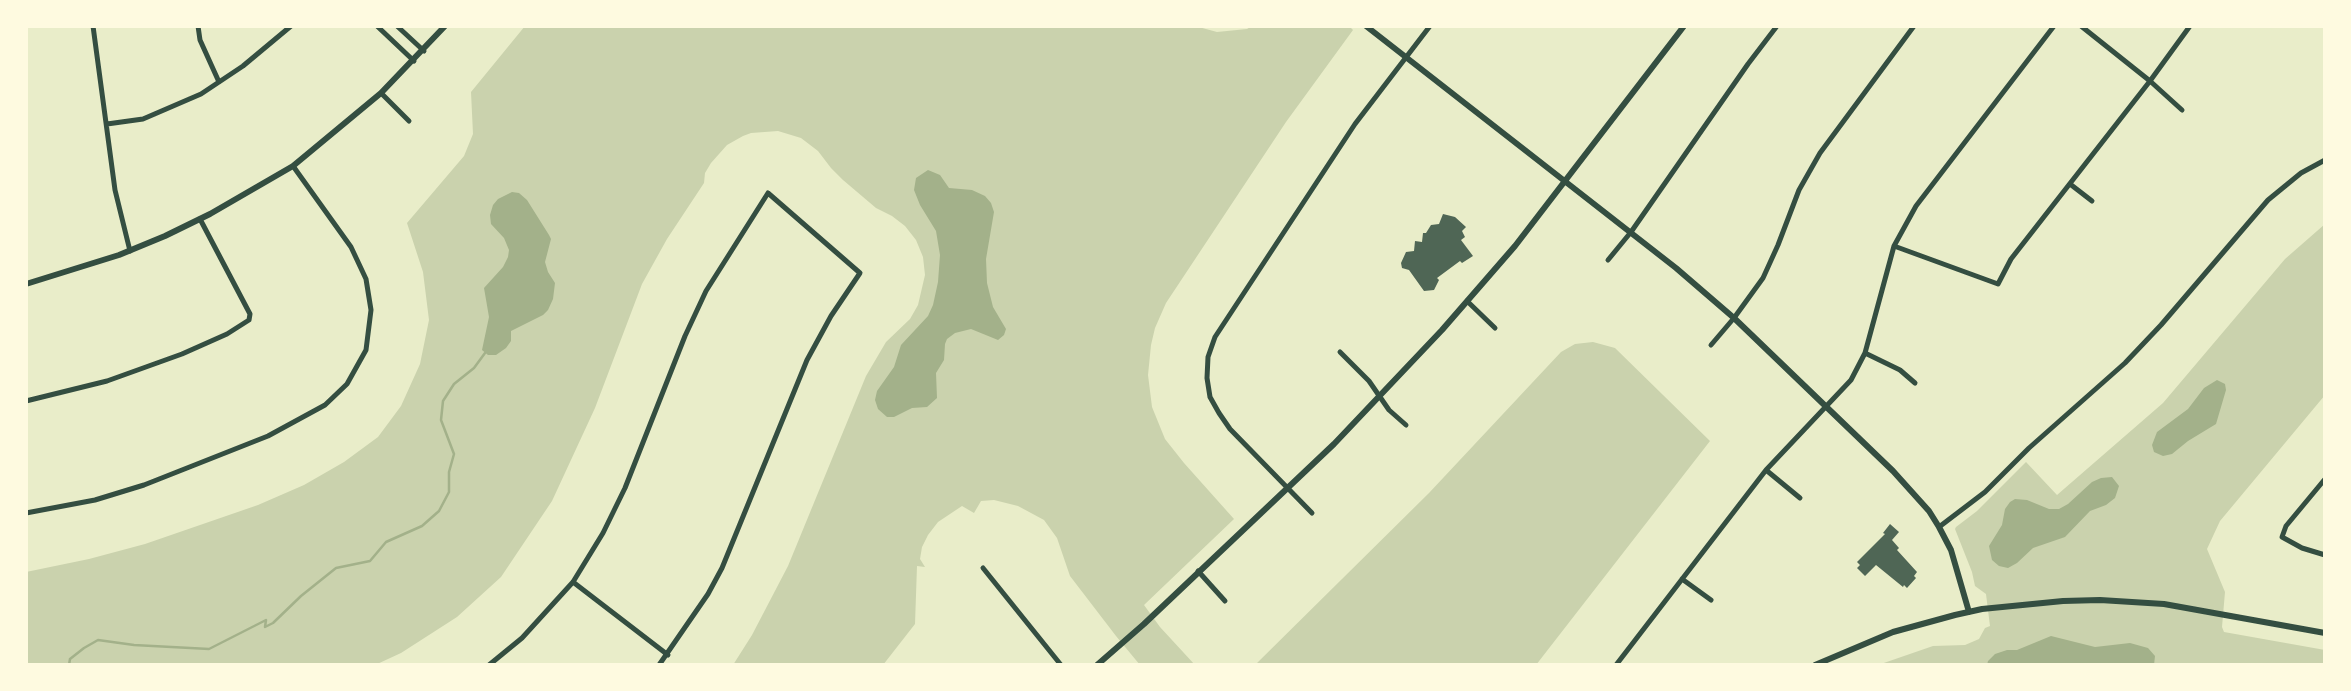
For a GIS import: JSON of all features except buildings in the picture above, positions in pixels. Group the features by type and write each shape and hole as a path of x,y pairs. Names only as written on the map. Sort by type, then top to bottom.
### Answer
{"street":[{"path":"93,26 115,190 130,251"},
{"path":"198,26 200,40 219,82"},
{"path":"107,124 144,119 201,94 243,66 291,26"},
{"path":"377,26 414,61"},
{"path":"397,26 424,51"},
{"path":"26,284 130,251 200,219 293,166 382,93 445,26"},
{"path":"1366,26 1676,268 1734,318 1910,488 1939,527 1951,550 1969,612"},
{"path":"1312,513 1230,429 1219,413 1210,397 1208,358 1215,337 1355,124 1430,26"},
{"path":"1097,665 1380,397 1515,246 1684,26"},
{"path":"1608,260 1631,232 1777,26"},
{"path":"1710,345 1763,278 1799,190 1819,153 1914,26"},
{"path":"1616,665 1766,470 1851,380 1865,353 1894,246 1916,206 2054,26"},
{"path":"2081,26 2182,110"},
{"path":"1894,246 1998,284 2011,259 2190,26"},
{"path":"382,93 409,121"},
{"path":"1939,527 1985,492 2029,448 2125,363 2268,200 2301,173 2325,160"},
{"path":"26,513 95,499 144,485 268,436 325,405 347,384 366,350 371,310 366,279 351,247 293,166"},
{"path":"2070,184 2092,201"},
{"path":"489,665 522,638 573,582 603,533 625,488 685,336 706,291 768,193 860,273 831,316 807,360 722,568 708,594 659,665"},
{"path":"26,401 107,381 182,354 227,334 249,320 250,314 200,219"},
{"path":"1467,301 1495,328"},
{"path":"1340,352 1406,425"},
{"path":"1865,353 1900,370 1915,383"},
{"path":"1766,470 1800,498"},
{"path":"2325,479 2286,526 2282,537 2302,548 2325,555"},
{"path":"982,568 1061,665"},
{"path":"1198,571 1225,601"},
{"path":"1682,579 1711,600"},
{"path":"573,582 668,655"},
{"path":"1815,665 1893,632 1969,612 2031,603 2101,600 2164,604 2325,633"}],"shaded area":[{"path":"525,26 1195,26 1217,32 1247,29 1252,26 1349,26 1353,30 1286,122 1166,303 1155,328 1148,375 1152,407 1165,439 1234,519 1144,605 1195,665 1140,665 1070,576 1057,538 1044,520 1018,506 994,500 981,501 974,513 962,506 938,522 928,535 920,559 925,567 917,566 915,624 883,665 733,665 788,566 866,376 886,342 910,319 918,305 925,275 923,257 916,240 905,226 876,208 801,138 778,131 743,136 727,145 711,163 705,173 704,183 667,239 642,284 595,408 552,501 501,577 457,617 401,653 375,665 26,665 26,572 145,544 258,505 304,485 344,462 378,437 401,406 420,364 429,320 423,272 407,223 464,156 473,134 471,92"},
{"path":"928,170 940,175 949,188 972,190 985,196 991,203 994,212 986,259 987,283 993,307 1006,329 998,340 971,329 955,333 947,339 944,360 936,373 937,398 927,407 912,408 894,417 887,417 878,409 875,400 877,391 894,367 901,345 928,316 938,282 940,255 936,231 914,190 916,178"},
{"path":"512,192 519,193 527,200 551,239 545,262 555,283 553,299 543,315 511,331 511,341 506,348 496,355 488,355 482,350 489,317 484,288 503,267 509,250 504,238 491,224 490,215 498,199"},
{"path":"2325,224 2325,395 2220,521 2207,549 2225,592 2222,627 2224,632 2325,650 2325,665 1878,665 1933,646 1965,645 1979,639 1985,628 1990,626 1986,594 1975,586 1956,527 1977,511 2026,462 2057,495 2163,403 2285,259"},
{"path":"1593,342 1615,348 1710,441 1536,665 1255,665 1429,493 1561,352 1575,344"},
{"path":"2217,380 2225,384 2226,390 2216,424 2172,454 2163,456 2154,452 2152,445 2157,432 2188,409 2204,388"},
{"path":"2112,477 2119,486 2115,498 2090,511 2065,537 2033,548 2008,568 1999,566 1992,560 1989,546 2002,525 2005,509 2010,502 2015,499 2027,500 2049,509 2059,509 2092,482"},
{"path":"2051,636 2095,647 2130,643 2148,648 2155,656 2154,665 1987,665 1995,654 2017,650"}],"waterway":[{"path":"69,665 70,659 98,640 209,649 266,620 265,627 336,568 370,561 386,542 422,526 439,511 449,492 449,472 454,454 441,420 443,401 454,384 474,368 485,353"}]}
